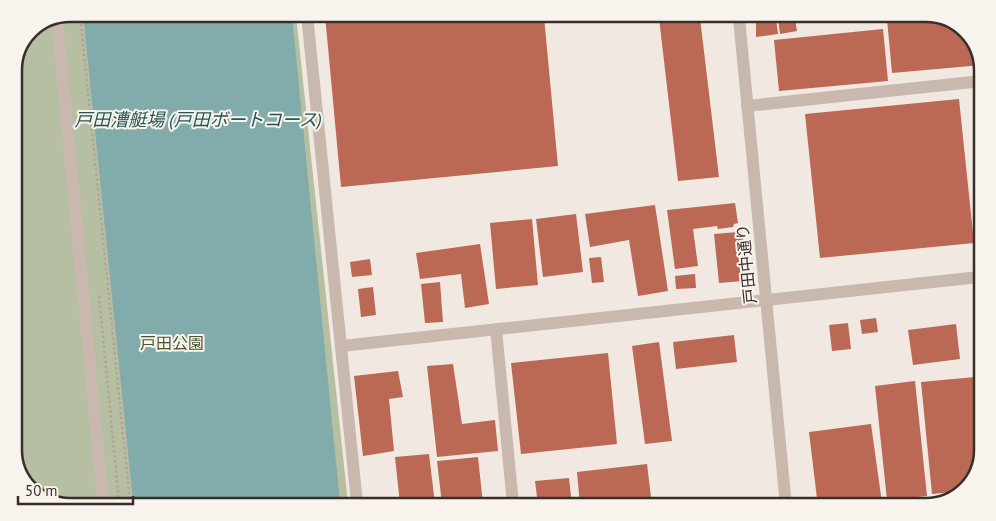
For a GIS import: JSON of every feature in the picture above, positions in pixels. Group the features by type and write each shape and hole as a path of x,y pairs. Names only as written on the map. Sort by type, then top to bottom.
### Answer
{"street":[{"path":"308,22 356,498"},
{"name":"戸田中通り","path":"738,22 785,498"},
{"path":"57,24 103,498"},
{"path":"747,106 973,82"},
{"path":"341,346 974,278"},
{"path":"496,329 512,498"}],"path":[{"path":"81,22 130,498"}],"green space":[{"name":"戸田漕艇場 (戸田ボートコース)","path":"70,22 297,22 347,498 64,498 49,494 34,482 27,472 23,460 23,67 27,49 32,41 46,29 61,23"}],"water":[{"name":"戸田漕艇場 (戸田ボートコース)","path":"84,22 293,22 340,498 133,498"}],"building":[{"path":"326,22 544,22 558,166 341,187"},
{"path":"659,22 700,22 719,177 678,181"},
{"path":"756,22 776,22 778,34 756,37"},
{"path":"778,22 796,22 797,31 780,34"},
{"path":"887,22 926,22 947,27 962,39 969,49 973,61 973,66 892,73"},
{"path":"883,29 888,81 779,91 774,40"},
{"path":"959,99 973,243 820,258 805,114"},
{"path":"735,203 738,223 734,224 733,227 718,229 717,226 693,229 698,266 675,269 667,210"},
{"path":"655,205 668,291 638,296 629,240 590,247 585,214"},
{"path":"576,214 583,272 543,277 536,219"},
{"path":"532,219 538,285 496,289 490,223"},
{"path":"738,232 738,236 743,236 744,252 740,253 743,281 719,283 714,234"},
{"path":"480,244 489,304 465,308 461,274 420,279 416,253"},
{"path":"601,257 604,282 592,283 589,258"},
{"path":"370,259 372,275 352,277 350,262"},
{"path":"695,274 696,288 676,289 675,276"},
{"path":"440,282 443,322 425,323 421,284"},
{"path":"373,287 376,315 361,317 358,289"},
{"path":"876,318 878,332 862,334 860,320"},
{"path":"848,323 851,349 832,351 829,325"},
{"path":"956,324 960,359 913,365 908,330"},
{"path":"734,335 737,362 676,369 673,342"},
{"path":"659,342 672,441 645,444 632,346"},
{"path":"608,353 617,444 521,454 511,363"},
{"path":"453,364 462,424 495,420 498,451 437,457 427,366"},
{"path":"398,371 403,397 389,399 394,451 363,456 354,376"},
{"path":"974,377 974,451 972,463 969,472 962,482 949,492 932,494 921,382"},
{"path":"915,381 927,496 887,498 875,386"},
{"path":"871,424 881,498 817,498 809,432"},
{"path":"429,454 434,498 399,498 395,457"},
{"path":"478,457 482,498 441,498 437,461"},
{"path":"647,464 651,497 579,498 577,472"},
{"path":"569,478 571,498 537,498 535,481"}],"park label":[{"name":"戸田公園","path":"172,343"}]}
